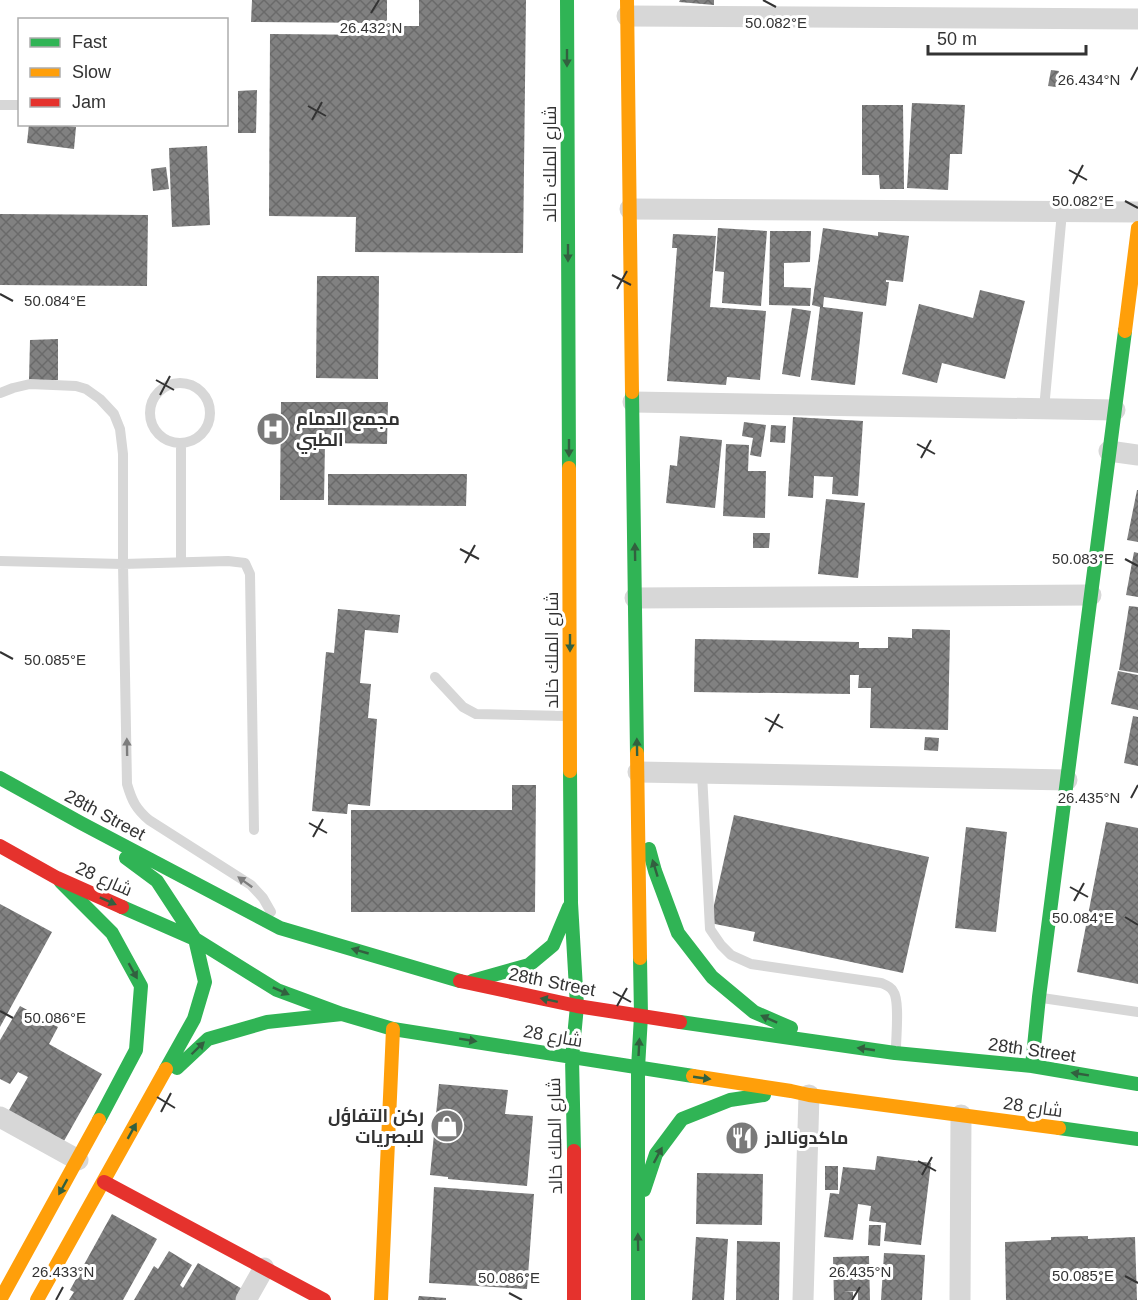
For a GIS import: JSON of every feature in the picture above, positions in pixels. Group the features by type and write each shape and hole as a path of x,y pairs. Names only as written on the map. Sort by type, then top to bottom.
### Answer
{"main road":[{"name":"شارع الملك خالد","path":"567,0 571,903 577,1006 572,1058 574,1300"},
{"path":"627,8 641,1016 638,1068 638,1300"},
{"path":"1032,1066 1138,228"},
{"name":"28th Street","path":"0,778 280,928 466,983 577,1006 641,1016 896,1053 1032,1066 1138,1084"},
{"path":"638,810 655,871 678,933 712,976 754,1012 822,1043"},
{"path":"38,1300 194,1019 205,982 195,939 157,880 81,823"},
{"name":"شارع 28","path":"0,846 57,878 195,939 277,990 342,1014 393,1029 800,1093 1138,1139"},
{"path":"0,1299 78,1160 136,1050 141,986 112,933 57,878"},
{"path":"466,983 529,965 553,945 571,903"},
{"path":"155,1089 208,1039 267,1022 342,1014"},
{"path":"381,1300 393,1029"},
{"path":"502,1046 538,1067"},
{"path":"560,1085 566,1091 574,1126"},
{"path":"637,1209 656,1154 682,1119 730,1100 800,1093"},
{"path":"104,1182 324,1300"}],"street":[{"path":"627,8 1138,19"},
{"path":"630,209 1138,212"},
{"path":"633,402 1115,410"},
{"path":"1109,451 1138,455"},
{"path":"635,598 1091,595"},
{"path":"638,772 1067,780"},
{"path":"800,1093 803,1300"},
{"path":"960,1300 961,1115"},
{"path":"0,1117 78,1160"},
{"path":"246,1300 264,1268"}],"lane":[{"path":"0,105 18,105"},
{"path":"1044,408 1062,212"},
{"path":"174,383 185,383 202,392 208,400 210,410 210,420 206,429 199,437 181,444 162,438 154,430 149,411 157,393 165,386 174,383"},
{"path":"0,393 30,384 76,386 86,389 100,399 114,414 120,429 123,454 127,784 131,797 138,810 149,820 251,885 263,898 280,928"},
{"path":"181,444 181,562"},
{"path":"0,561 123,564 228,561 245,564 250,574 254,830"},
{"path":"435,677 463,707 476,714 570,716"},
{"path":"702,773 710,929 721,945 731,955 751,964 881,983 888,986 894,992 897,1000 896,1053"},
{"path":"1039,997 1138,1012"}],"building":[{"path":"252,0 387,0 387,23 251,22"},
{"path":"419,0 526,0 523,253 355,252 356,217 269,216 270,34 385,35 385,26 419,26"},
{"path":"680,0 714,0 714,5 679,2"},
{"path":"1051,70 1059,71 1056,87 1048,86"},
{"path":"257,90 256,133 238,133 238,91"},
{"path":"912,103 965,105 962,154 950,154 948,190 907,188"},
{"path":"862,105 903,105 904,189 880,189 879,175 862,175"},
{"path":"29,126 76,127 74,149 27,143"},
{"path":"207,146 210,225 172,227 169,148"},
{"path":"166,167 169,189 153,191 151,169"},
{"path":"0,214 148,215 147,286 0,285"},
{"path":"718,228 767,231 761,306 722,303 724,272 715,271"},
{"path":"823,228 878,236 878,232 909,236 903,282 886,280 889,282 886,306 824,297 823,307 863,312 855,385 811,380 820,307 812,305"},
{"path":"770,231 811,231 810,262 784,263 784,287 811,288 810,306 769,305"},
{"path":"673,234 716,236 710,307 766,311 760,380 727,377 726,385 667,381 677,248 672,248"},
{"path":"317,276 379,276 378,379 316,378"},
{"path":"980,290 1025,301 1005,379 942,363 937,383 902,374 919,304 973,318"},
{"path":"792,308 811,311 800,377 782,374"},
{"path":"58,339 58,380 29,380 30,340"},
{"path":"281,402 388,402 387,444 325,443 324,500 280,500"},
{"path":"793,417 863,421 858,496 832,494 833,477 814,476 813,498 788,496"},
{"path":"744,422 766,425 761,457 750,455 753,438 742,436"},
{"path":"771,425 786,426 785,443 770,442"},
{"path":"680,436 722,440 715,508 666,503 670,465 677,466"},
{"path":"726,444 749,445 748,471 766,471 765,518 723,516"},
{"path":"328,474 467,474 466,506 328,505"},
{"path":"1138,490 1138,542 1127,540"},
{"path":"826,499 865,503 858,578 818,574"},
{"path":"753,533 770,533 769,548 753,548"},
{"path":"1134,552 1138,553 1138,597 1126,595"},
{"path":"1129,606 1138,607 1138,673 1119,670"},
{"path":"338,609 400,615 398,633 365,630 360,683 371,684 368,718 377,719 370,806 348,804 347,814 312,811 326,652 334,653"},
{"path":"912,629 950,630 948,730 870,728 871,688 858,688 859,675 850,675 850,694 694,692 695,639 859,642 859,648 888,648 888,637 912,638"},
{"path":"1118,671 1138,675 1138,710 1111,704"},
{"path":"1133,716 1138,717 1138,766 1124,763"},
{"path":"925,737 939,738 938,751 924,750"},
{"path":"512,785 536,785 535,912 351,912 351,810 512,810"},
{"path":"734,815 929,857 903,973 753,941 755,932 710,923"},
{"path":"1106,822 1138,828 1138,984 1077,972"},
{"path":"966,827 1007,832 996,932 955,928"},
{"path":"0,904 52,932 0,1027"},
{"path":"20,1006 58,1027 49,1044 102,1074 60,1148 5,1117 28,1077 18,1072 10,1084 0,1079 0,1040"},
{"path":"439,1084 508,1090 505,1114 533,1116 527,1186 448,1179 448,1177 430,1175"},
{"path":"877,1156 931,1163 921,1245 884,1241 886,1223 869,1221 871,1206 858,1204 853,1240 824,1237 830,1193 839,1194 843,1167 875,1170"},
{"path":"825,1166 838,1166 838,1190 825,1190"},
{"path":"697,1173 763,1174 762,1225 696,1224"},
{"path":"434,1187 534,1194 527,1289 429,1283"},
{"path":"112,1214 157,1239 123,1300 69,1300 74,1292 70,1290"},
{"path":"869,1225 881,1225 880,1246 868,1245"},
{"path":"1088,1236 1088,1239 1135,1237 1137,1300 1006,1300 1005,1242"},
{"path":"696,1237 728,1239 724,1300 692,1300"},
{"path":"737,1241 780,1242 779,1300 736,1300"},
{"path":"169,1251 192,1265 180,1285 183,1288 198,1263 244,1290 238,1300 134,1300 154,1266 158,1269"},
{"path":"884,1253 925,1255 922,1300 881,1300"},
{"path":"869,1256 870,1300 858,1300 858,1291 843,1292 853,1292 853,1300 834,1300 833,1257"},
{"path":"419,1296 446,1298 446,1300 418,1300"}],"traffic: fast":[{"path":"567,0 569,468"},
{"path":"1032,1066 1125,331"},
{"path":"632,392 637,753"},
{"path":"570,771 571,903 577,1006 572,1058 574,1151"},
{"path":"0,778 280,928 460,981"},
{"path":"649,849 678,933 712,977 754,1012 791,1028"},
{"path":"126,858 157,881 195,939 205,982 194,1019 166,1069"},
{"path":"61,882 112,933 141,986 136,1050 99,1120"},
{"path":"122,907 195,939 277,990 342,1014 393,1029 693,1076"},
{"path":"472,981 529,965 553,945 569,907"},
{"path":"638,1300 640,958"},
{"path":"177,1068 208,1039 267,1022 342,1014"},
{"path":"680,1022 895,1053 1032,1066 1138,1084"},
{"path":"644,1190 656,1154 682,1119 730,1100 764,1095"},
{"path":"1059,1128 1138,1139"}],"traffic: slow":[{"path":"627,0 632,392"},
{"path":"1125,331 1138,228"},
{"path":"569,468 570,771"},
{"path":"637,753 640,958"},
{"path":"381,1300 393,1029"},
{"path":"37,1300 166,1069"},
{"path":"693,1076 809,1095 1059,1128"},
{"path":"0,1300 99,1120"}],"traffic: jam":[{"path":"0,846 57,878 122,907"},
{"path":"460,981 577,1006 680,1022"},
{"path":"574,1151 574,1300"},
{"path":"104,1182 324,1300"}],"place":[{"name":"مجمع الدمام الطبي","path":"273,429"},
{"name":"ركن التفاؤل للبصريات","path":"447,1126"},
{"name":"ماكدونالدز","path":"742,1138"}]}
